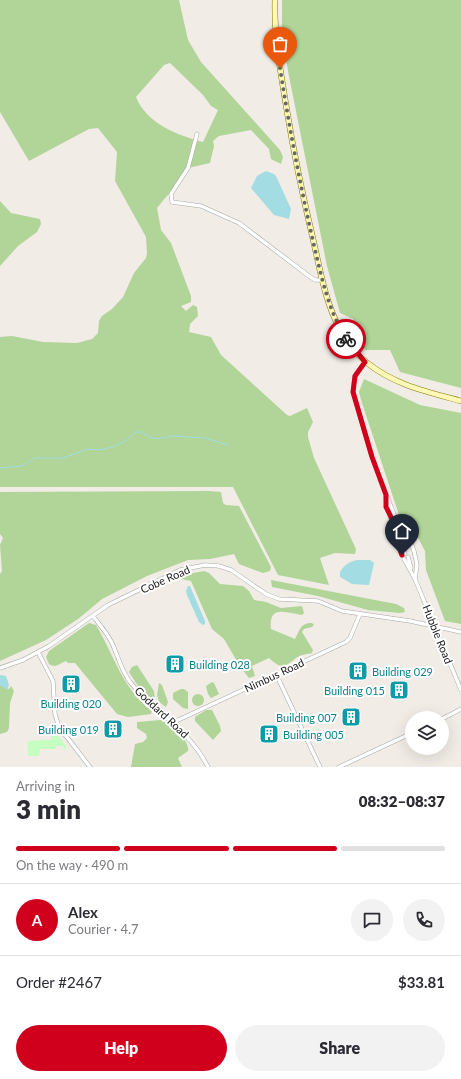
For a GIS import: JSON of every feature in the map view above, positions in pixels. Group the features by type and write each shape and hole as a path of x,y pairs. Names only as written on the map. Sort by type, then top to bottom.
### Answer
{"main road":[{"path":"275,0 277,48 302,191 323,280 331,309 340,329 348,342 365,362 400,383 461,401"}],"street":[{"path":"197,134 188,168 172,194 172,202 201,206 225,215 251,231 309,276 316,280 323,280"},
{"name":"Hubble Road","path":"365,362 355,376 353,392 372,457 386,495 398,525 409,538 414,551 417,565 415,578"},
{"name":"Hubble Road","path":"386,495 386,507 395,525 404,548 405,556 461,690"},
{"name":"Hubble Road","path":"395,525 396,539 410,566 411,571"},
{"name":"Cobe Road","path":"0,668 38,652 62,638 108,605 180,570 205,565 219,566 231,570 272,597 286,600 318,601 342,611 461,632"},
{"name":"Nimbus Road","path":"174,722 349,640 360,614"},
{"name":"Goddard Road","path":"93,616 108,637 129,680 146,699 174,722 193,742 208,767"},
{"path":"38,652 53,681 55,714 59,727 90,767"},
{"path":"276,674 320,767"},
{"path":"449,715 461,709"},
{"path":"339,767 405,736"}],"green space":[{"path":"0,0 179,0 188,40 201,62 280,150 283,157 281,164 271,159 269,149 251,130 219,136 213,141 214,146 210,163 188,168 185,174 157,208 161,230 171,243 191,296 191,302 181,306 186,311 193,305 197,307 198,316 190,324 189,332 211,337 221,355 287,415 290,416 307,408 313,422 308,432 308,437 314,458 356,549 355,554 335,553 320,558 329,585 278,575 233,487 0,487 0,337 12,336 43,342 77,343 92,339 98,333 99,321 102,316 112,309 123,297 134,273 146,258 147,253 146,237 115,181 117,152 98,128 89,129 29,161 0,112","holes":["170,63 203,95 211,106 218,110 203,142 173,132 155,121 147,114 136,97 164,65"]},
{"path":"282,0 461,0 461,388 400,372 390,350 365,350 353,319 340,313 327,266 288,71 282,35"},
{"path":"0,201 11,213 40,219 41,224 37,232 18,246 0,266"},
{"path":"364,379 420,405 461,413 461,624 445,621 426,570 425,551 408,519 402,519 399,515 361,400 359,392"},
{"path":"0,492 221,492 223,503 226,505 239,506 271,567 270,571 263,573 239,564 234,554 210,559 188,560 147,576 102,599 78,619 46,640 0,661 0,574 2,571 0,545 3,538 0,534"},
{"path":"204,571 209,573 220,584 243,586 249,591 254,600 266,602 281,608 302,606 304,613 302,615 285,612 276,613 272,616 271,629 295,639 299,630 305,624 312,623 314,625 312,627 304,629 302,632 313,650 312,653 299,656 288,664 282,666 269,658 252,666 255,676 249,678 241,668 224,639 212,629 191,581 181,579 188,574"},
{"path":"271,580 396,604 404,608 405,612 400,613 368,610 318,596 272,587"},
{"path":"89,623 96,625 126,682 133,692 152,711 151,714 128,717 117,714 75,663 68,663 66,661 56,666 49,664 46,657 49,651"},
{"path":"137,665 154,691 155,700 143,691 129,672 132,667"},
{"path":"212,682 214,683 219,694 211,698 208,694 206,686"},
{"path":"159,683 162,685 168,702 166,707 159,702 157,695"},
{"path":"0,685 9,689 11,686 14,691 10,703 9,728 7,732 0,734"},
{"path":"181,689 188,692 188,709 183,708 173,699 173,693"},
{"path":"196,694 200,694 204,700 200,706 196,706 192,702 192,698"},
{"path":"206,710 212,710 220,726 221,731 213,740 195,721 195,717"},
{"path":"161,720 170,725 183,737 186,742 188,751 178,758 182,767 131,767 135,744 143,742 147,738 146,734 137,728 137,722"},
{"path":"51,736 58,736 66,746 66,749 64,749 63,746 56,746 56,749 40,749 39,756 28,756 28,741 51,740"}],"water":[{"path":"266,171 276,176 291,209 289,219 274,215 251,188 257,176"},
{"path":"357,560 370,560 374,563 369,585 352,584 340,577 340,572 343,567"},
{"path":"188,586 190,586 205,621 205,624 203,625 199,622 187,595 186,591"},
{"path":"0,675 6,676 9,685 7,690 0,685"}],"waterway":[{"path":"0,468 22,466 35,458 63,458 88,449 98,450 113,447 125,441 136,432 140,432 156,439 174,436 204,438 229,445"}],"way so far":[{"path":"280,68 300,184 319,266 331,309 346,339"}],"place":[{"name":"Building 028","path":"175,664"},
{"name":"Building 029","path":"358,671"},
{"name":"Building 020","path":"71,684"},
{"name":"Building 015","path":"399,690"},
{"name":"Building 007","path":"351,717"},
{"name":"Building 019","path":"113,729"},
{"name":"Building 005","path":"269,734"}],"route":[{"path":"346,339 365,362 355,376 352,387 372,457 386,495 386,507 395,525 396,539 402,555"}]}
